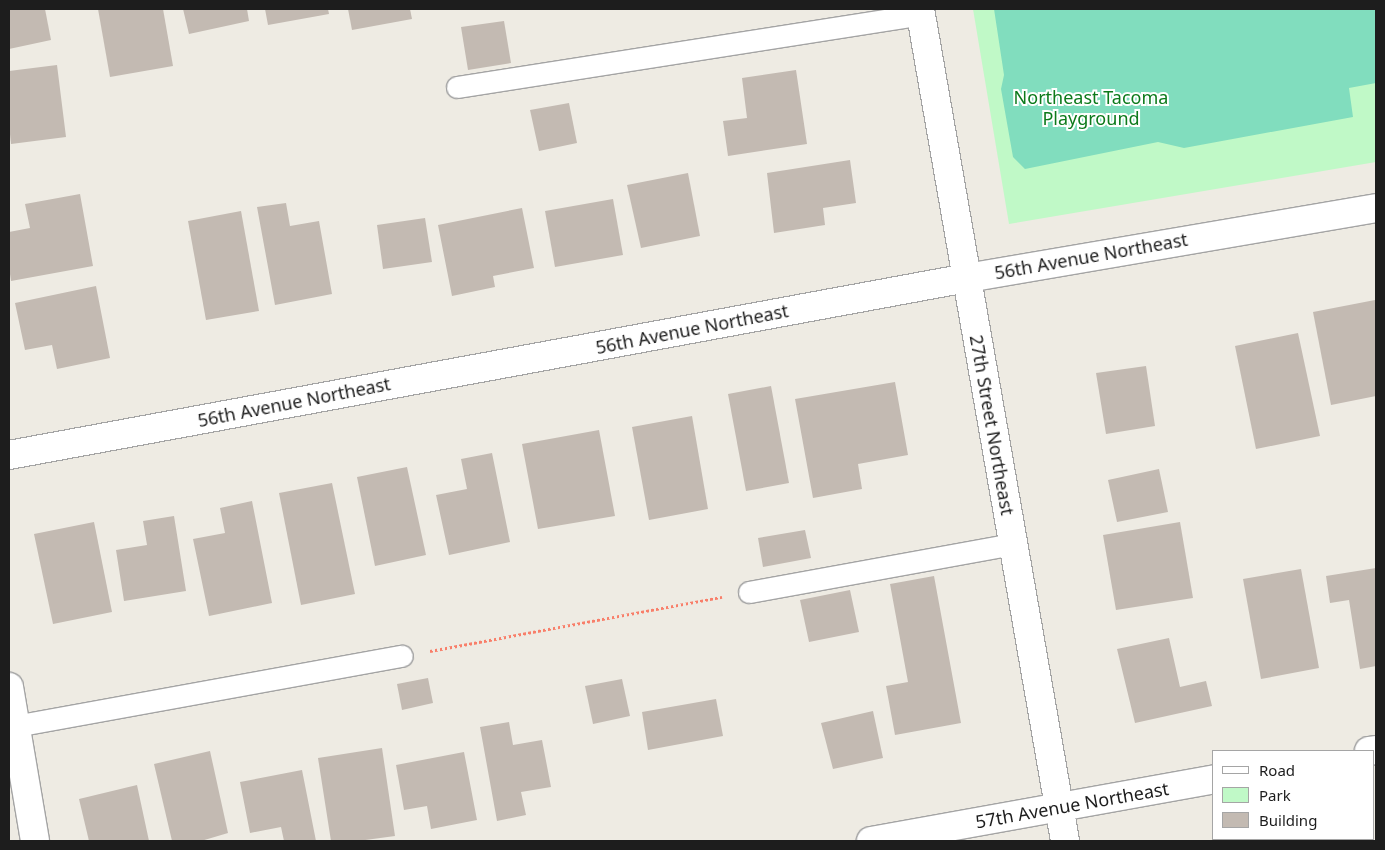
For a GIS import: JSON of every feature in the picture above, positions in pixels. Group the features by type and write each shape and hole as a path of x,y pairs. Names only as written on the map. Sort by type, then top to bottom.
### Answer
{"street":[{"name":"27th Street Northeast","path":"920,12 1065,841"},
{"name":"56th Avenue Northeast","path":"9,455 967,278 1376,208"},
{"path":"9,687 35,841"},
{"name":"57th Avenue Northeast","path":"871,841 1212,779"}],"lane":[{"path":"457,87 920,12"},
{"path":"749,592 1013,544"},
{"path":"15,726 402,656"}],"path":[{"path":"402,656 749,592"}],"green space":[{"name":"Northeast Tacoma Playground","path":"973,9 1376,9 1376,162 1009,224"},
{"name":"Northeast Tacoma Playground","path":"994,9 1376,9 1376,83 1349,88 1353,117 1184,148 1158,142 1025,169 1013,157 1001,89 1004,75"}],"building":[{"path":"9,9 45,9 51,40 9,49"},
{"path":"98,9 163,9 173,66 110,77"},
{"path":"183,9 247,9 249,21 189,34"},
{"path":"265,9 328,9 329,14 268,25"},
{"path":"348,9 410,9 412,19 352,30"},
{"path":"504,21 511,63 468,70 461,27"},
{"path":"57,65 66,137 11,144 9,71"},
{"path":"796,70 807,144 728,156 723,121 747,118 742,78"},
{"path":"569,103 577,143 539,151 530,110"},
{"path":"850,160 856,203 823,208 825,225 774,233 767,173"},
{"path":"688,173 700,236 641,248 627,185"},
{"path":"80,194 93,266 11,281 9,232 30,228 25,204"},
{"path":"613,199 623,255 555,267 545,211"},
{"path":"286,203 290,226 319,221 332,294 275,305 257,207"},
{"path":"522,208 534,268 493,276 495,287 452,296 438,225"},
{"path":"241,211 259,311 206,320 188,221"},
{"path":"425,218 432,262 383,269 377,225"},
{"path":"96,286 110,358 57,369 52,345 25,350 15,303"},
{"path":"1375,300 1376,396 1331,405 1313,312"},
{"path":"1298,333 1320,436 1256,449 1235,346"},
{"path":"1146,366 1155,426 1106,434 1096,373"},
{"path":"895,382 908,455 858,464 862,489 813,498 795,399"},
{"path":"771,386 789,483 746,491 728,394"},
{"path":"692,416 708,509 649,520 632,427"},
{"path":"599,430 615,516 538,529 522,444"},
{"path":"492,453 510,542 449,555 436,495 467,489 461,459"},
{"path":"407,467 426,555 375,566 357,477"},
{"path":"1159,469 1168,512 1117,522 1108,480"},
{"path":"332,483 355,594 301,605 279,493"},
{"path":"252,501 272,603 209,616 193,539 225,533 220,508"},
{"path":"174,516 186,591 124,601 116,550 147,545 143,521"},
{"path":"94,522 112,612 53,624 34,534"},
{"path":"1180,522 1193,598 1116,610 1103,535"},
{"path":"805,530 811,558 763,567 758,538"},
{"path":"1376,568 1376,666 1360,669 1349,600 1330,603 1326,576"},
{"path":"1301,569 1319,668 1261,679 1243,579"},
{"path":"934,576 961,723 895,735 886,686 908,682 890,584"},
{"path":"850,590 859,632 809,642 800,600"},
{"path":"1169,638 1180,687 1206,681 1212,706 1135,723 1117,649"},
{"path":"428,678 433,703 402,710 397,684"},
{"path":"622,679 630,716 593,724 585,686"},
{"path":"716,699 723,736 648,750 642,712"},
{"path":"873,711 883,758 833,769 821,723"},
{"path":"509,722 513,745 542,740 551,787 521,792 526,815 497,821 480,727"},
{"path":"382,748 395,836 358,841 331,841 318,758"},
{"path":"210,751 228,833 201,841 172,841 154,764"},
{"path":"464,752 477,820 431,829 427,806 404,810 396,765"},
{"path":"302,770 316,841 284,841 281,827 250,833 240,782"},
{"path":"137,785 149,841 89,841 79,799"}]}
